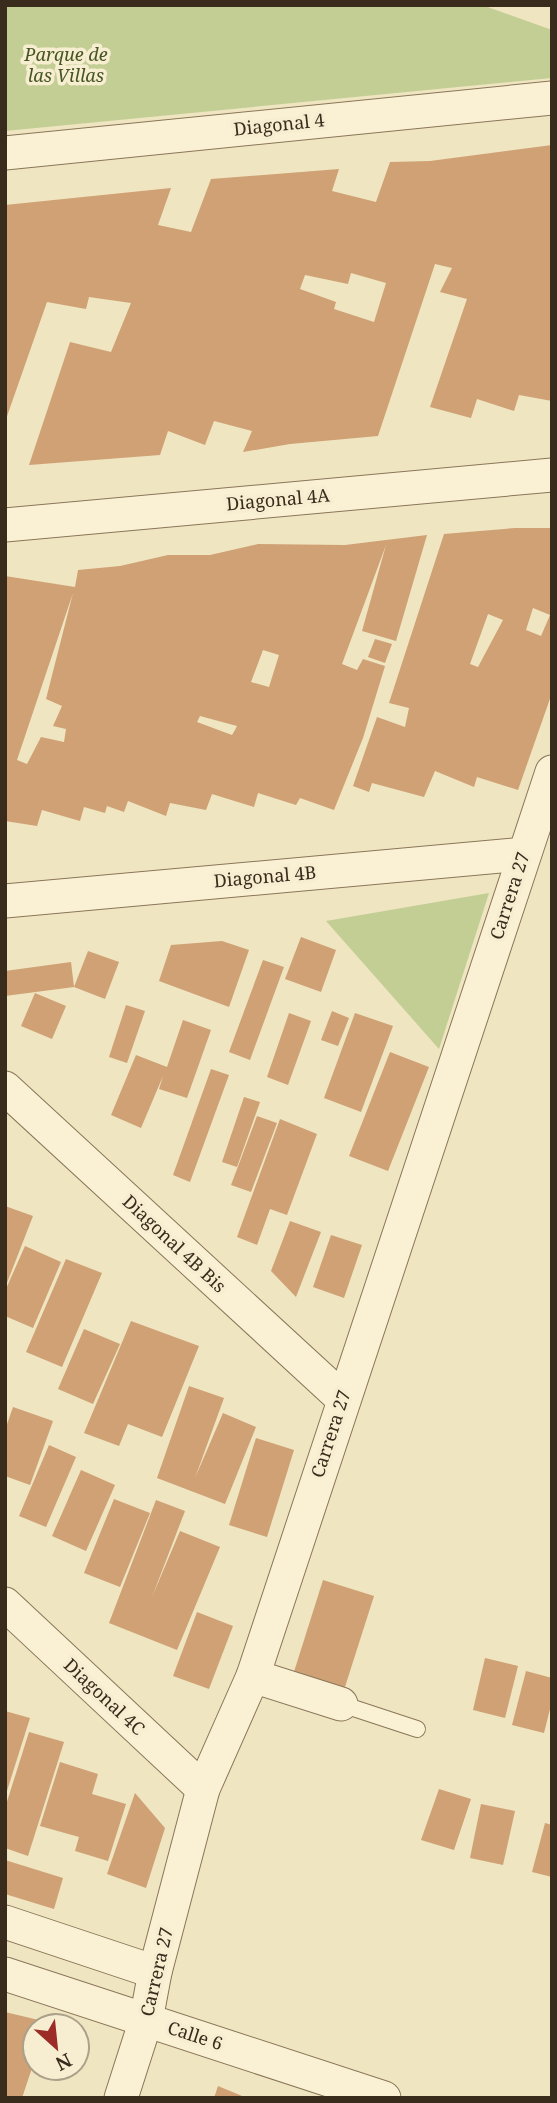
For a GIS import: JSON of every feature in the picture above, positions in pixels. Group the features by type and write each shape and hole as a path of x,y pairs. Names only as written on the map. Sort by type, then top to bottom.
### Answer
{"street":[{"name":"Diagonal 4","path":"5,153 552,98"},
{"name":"Diagonal 4A","path":"5,525 552,475"},
{"name":"Carrera 27","path":"121,2098 146,2020 155,1972 203,1789 253,1676 552,772"},
{"name":"Diagonal 4B","path":"5,901 524,854"},
{"name":"Diagonal 4B Bis","path":"5,1088 343,1399"},
{"name":"Diagonal 4C","path":"5,1604 203,1789"},
{"path":"253,1676 341,1704"},
{"path":"5,1922 155,1972"},
{"name":"Calle 6","path":"5,1974 384,2098"}],"lane":[{"path":"341,1704 417,1729"}],"green space":[{"name":"Parque de las Villas","path":"5,5 482,5 552,30 552,78 5,131"},
{"path":"489,893 439,1049 326,921"}],"building":[{"path":"552,145 552,401 519,395 514,411 477,399 471,418 430,407 467,299 440,292 452,268 435,264 378,436 290,444 243,452 252,431 214,421 205,445 168,431 160,455 29,465 70,342 111,352 131,303 89,297 86,309 47,302 5,422 5,205 171,188 158,225 191,232 211,179 339,169 332,191 376,202 390,162 430,161","holes":["351,273 386,283 374,322 334,309 336,302 300,289 305,275 348,284"]},
{"path":"552,528 552,693 518,790 477,777 474,787 435,771 424,797 372,783 369,792 353,786 377,717 405,727 409,708 389,703 444,534","holes":["533,608 550,615 541,636 526,630","488,614 503,620 478,667 470,664"]},
{"path":"427,535 396,641 362,631 386,545 342,664 357,670 363,659 385,666 363,738 334,810 300,798 296,805 258,793 254,807 212,794 206,810 170,803 166,816 128,801 124,812 107,806 105,813 84,807 80,821 42,810 37,826 5,821 5,576 75,587 78,570 120,566 168,555 210,555 258,544 345,545","holes":["73,593 46,699 62,706 53,726 66,729 64,742 41,737 27,764 17,760","263,650 279,655 269,687 251,682","200,716 237,726 232,735 197,722"]},
{"path":"375,639 392,644 385,663 368,657"},
{"path":"301,937 336,950 321,992 285,979"},
{"path":"222,941 249,950 229,1007 159,981 171,945"},
{"path":"88,951 119,962 105,999 74,987"},
{"path":"263,960 284,967 250,1060 229,1052"},
{"path":"71,962 74,987 5,996 5,971"},
{"path":"35,993 66,1006 52,1039 21,1026"},
{"path":"126,1005 145,1011 127,1063 109,1057"},
{"path":"332,1011 349,1018 338,1046 321,1040"},
{"path":"289,1013 311,1021 288,1085 267,1077"},
{"path":"355,1013 393,1026 361,1112 324,1098"},
{"path":"183,1020 211,1030 187,1098 159,1089 163,1076 141,1128 111,1115 136,1055 167,1067"},
{"path":"390,1052 429,1067 388,1171 349,1156"},
{"path":"211,1069 229,1075 190,1182 173,1175"},
{"path":"244,1097 260,1102 237,1167 222,1162"},
{"path":"257,1116 277,1123 251,1192 231,1185"},
{"path":"280,1119 317,1134 287,1215 270,1209 257,1245 237,1237"},
{"path":"5,1206 33,1216 5,1288"},
{"path":"290,1221 321,1232 296,1297 271,1271"},
{"path":"331,1235 362,1245 344,1298 313,1287"},
{"path":"25,1246 61,1262 33,1328 5,1316 5,1291"},
{"path":"66,1259 102,1273 62,1367 26,1352"},
{"path":"131,1321 199,1346 162,1437 128,1424 119,1446 84,1433"},
{"path":"84,1329 120,1344 93,1404 58,1389"},
{"path":"189,1386 224,1398 195,1478 223,1413 256,1427 225,1504 157,1478"},
{"path":"13,1407 53,1421 30,1485 5,1476 5,1430"},
{"path":"256,1438 294,1450 267,1537 229,1525"},
{"path":"49,1445 76,1457 46,1527 19,1516"},
{"path":"81,1470 115,1485 86,1551 52,1536"},
{"path":"114,1499 150,1513 120,1587 84,1573"},
{"path":"156,1500 185,1511 152,1597 180,1531 220,1547 177,1650 109,1623"},
{"path":"323,1580 374,1596 344,1690 293,1675"},
{"path":"197,1612 233,1626 209,1689 173,1676"},
{"path":"485,1658 518,1666 505,1718 473,1710"},
{"path":"526,1671 552,1678 552,1701 544,1733 512,1725"},
{"path":"5,1711 30,1718 6,1794 5,1794"},
{"path":"29,1732 64,1742 28,1856 5,1848 5,1808"},
{"path":"60,1762 98,1774 92,1794 126,1804 108,1861 75,1851 79,1837 40,1826"},
{"path":"439,1789 471,1799 454,1850 421,1840"},
{"path":"135,1793 165,1828 146,1888 107,1874"},
{"path":"481,1804 515,1811 503,1865 470,1858"},
{"path":"545,1823 552,1825 552,1877 532,1872"},
{"path":"5,1860 63,1878 54,1909 5,1894"},
{"path":"5,2012 21,2016 21,2082 27,2082 22,2098 5,2098"},
{"path":"218,2086 247,2098 214,2098"}]}
